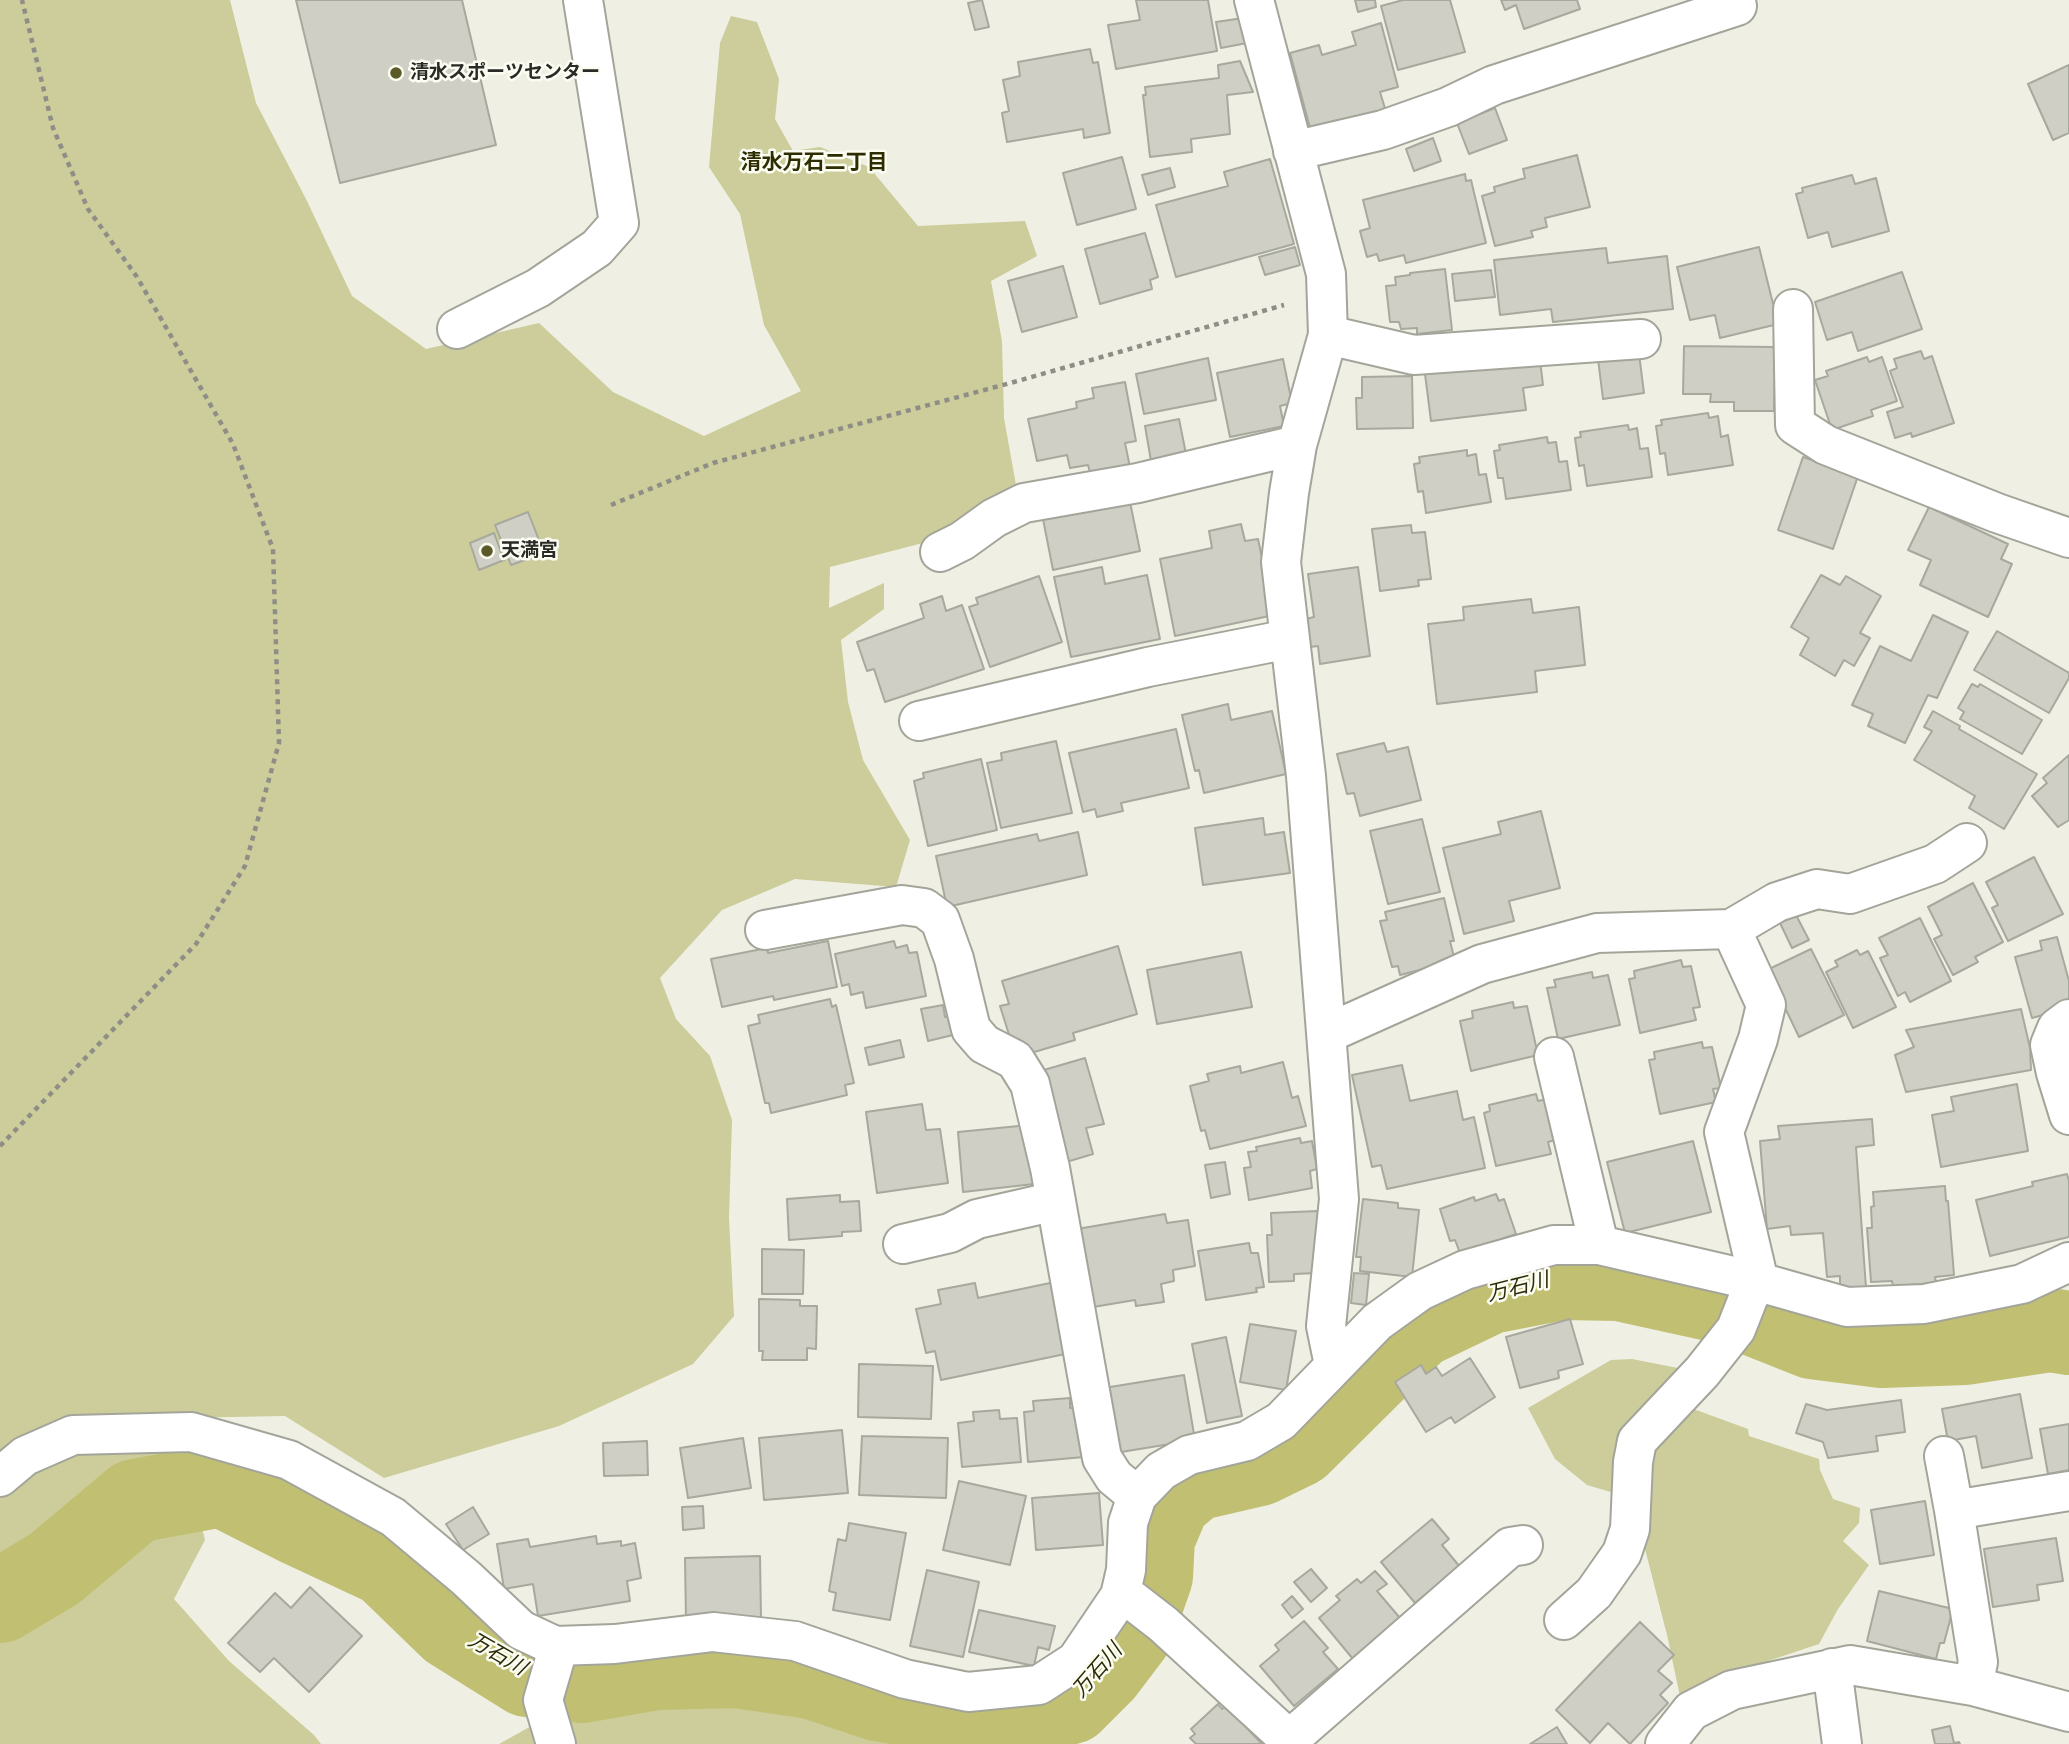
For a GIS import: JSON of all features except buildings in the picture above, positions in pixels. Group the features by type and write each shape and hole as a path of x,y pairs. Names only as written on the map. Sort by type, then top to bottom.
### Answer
{"street":[{"path":"457,329 538,288 597,248 620,223 583,0"},
{"path":"1254,0 1325,274 1328,335 1297,445 1281,562 1306,776 1339,1199 1326,1326 1334,1365"},
{"path":"1293,150 1383,130 1447,107 1494,85 1737,6"},
{"path":"1793,309 1795,425 1826,445 1997,513 2069,538"},
{"path":"1328,335 1414,355 1641,339"},
{"path":"940,551 962,541 994,518 1024,503 1138,483 1297,445"},
{"path":"919,721 1148,667 1289,639"},
{"path":"1326,1034 1482,964 1597,933 1731,929 1777,902 1817,889 1850,894 1934,864 1967,843"},
{"path":"765,930 902,905 924,908 940,920 954,959 971,1029 984,1044 1015,1060 1030,1084 1056,1200 1102,1458 1114,1477 1137,1496"},
{"path":"1564,1620 1594,1593 1622,1553 1630,1529 1633,1462 1637,1441 1702,1372 1748,1302 1724,1132 1758,1039 1766,1005 1731,929"},
{"path":"2069,1019 2057,1028 2050,1045 2069,1115"},
{"path":"1554,1057 1600,1245"},
{"path":"903,1244 950,1233 977,1219 1056,1200"},
{"path":"0,1477 25,1456 73,1435 191,1432 289,1460 393,1517 466,1578 521,1630 555,1653 713,1632 795,1641 905,1679 968,1692 1039,1685 1076,1661 1126,1598 1128,1523 1137,1496 1161,1471 1189,1455 1247,1441 1281,1421 1377,1322 1420,1291 1465,1270 1554,1245 1600,1245 1748,1302 1847,1307 1924,1304 2022,1284 2069,1262"},
{"path":"1944,1456 1978,1662 1973,1686"},
{"path":"1954,1510 2069,1491"},
{"path":"1126,1598 1163,1624 1292,1741 1510,1547 1523,1545"},
{"path":"555,1653 543,1700 556,1744"},
{"path":"1664,1744 1691,1711 1732,1690 1850,1665 1973,1686 2069,1713"},
{"path":"1832,1668 1842,1744"}],"path":[{"path":"0,1146 196,944 245,866 279,743 273,549 233,444 137,278 88,209 53,128 21,1"},
{"path":"611,505 713,463 1014,382 1306,299 1325,297"}],"green space":[{"path":"0,0 230,0 256,103 352,296 426,349 539,323 613,392 704,436 801,391 764,325 740,214 709,167 720,43 731,16 757,22 779,79 775,119 793,151 820,147 869,167 918,226 1025,221 1037,256 991,281 1002,341 1004,418 1016,485 946,537 830,567 829,608 884,583 884,609 841,640 848,702 863,760 910,840 896,887 795,879 722,910 660,978 676,1019 710,1056 732,1120 729,1218 734,1316 693,1364 559,1426 384,1478 285,1416 175,1418 205,1540 174,1599 229,1661 321,1744 0,1744"},
{"path":"1632,1359 1693,1371 1688,1407 1748,1429 1749,1436 1819,1459 1820,1470 1833,1499 1860,1508 1859,1523 1843,1541 1869,1565 1838,1609 1819,1644 1732,1673 1681,1701 1645,1549 1641,1501 1587,1485 1555,1459 1528,1408 1611,1360"},
{"path":"674,1681 819,1688 934,1720 948,1744 499,1744 569,1705"}],"waterway":[{"name":"万石川","path":"0,1601 54,1569 135,1501 222,1485 387,1565 452,1628 527,1675 583,1681 657,1668 735,1666 811,1677 877,1699 980,1717 1026,1715 1071,1702 1103,1670 1131,1633 1151,1576 1153,1538 1169,1500 1194,1479 1259,1464 1298,1445 1417,1327 1490,1292 1562,1278 1619,1279 1724,1302 1812,1337 1882,1346 1965,1343 2050,1330 2069,1333"}],"place":[{"name":"清水スポーツセンター","path":"396,73"},
{"name":"天満宮","path":"487,551"}],"district":[{"name":"清水万石二丁目","path":"814,163"}]}
